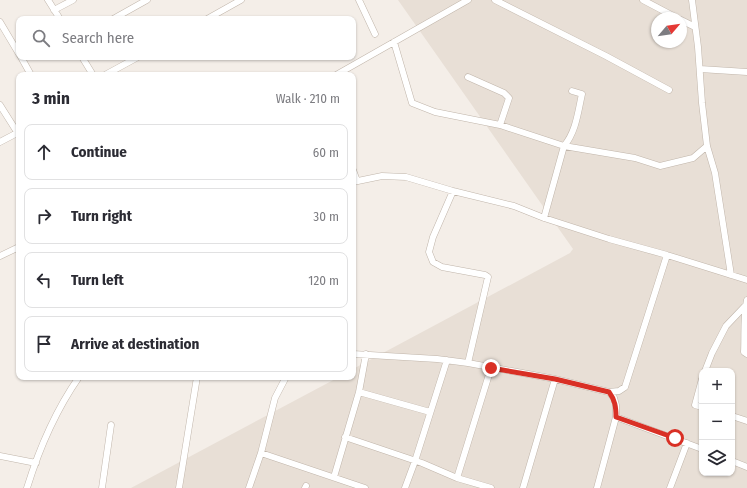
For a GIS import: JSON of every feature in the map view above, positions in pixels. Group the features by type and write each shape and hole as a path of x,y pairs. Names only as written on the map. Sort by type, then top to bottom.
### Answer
{"street":[{"path":"48,0 58,16"},
{"path":"54,10 73,0"},
{"path":"118,16 147,0"},
{"path":"213,16 242,0"},
{"path":"359,0 376,34"},
{"path":"341,72 468,0"},
{"path":"495,0 606,56 669,90"},
{"path":"503,4 509,0"},
{"path":"643,0 665,12"},
{"path":"692,0 707,146 715,173 731,275"},
{"path":"0,22 16,49"},
{"path":"687,23 695,27"},
{"path":"394,42 412,103 435,112 500,125 564,146 635,158 660,166 693,158 707,146"},
{"path":"23,60 29,72"},
{"path":"84,60 91,72"},
{"path":"110,72 132,60"},
{"path":"700,69 747,72"},
{"path":"468,77 504,93 509,98 500,125"},
{"path":"544,218 564,146 570,139 575,124 582,94 572,91"},
{"path":"0,105 16,129"},
{"path":"0,142 16,133"},
{"path":"356,181 382,176 406,178 514,206 544,218 609,239 747,280"},
{"path":"453,191 433,237 429,252 433,262 442,267 485,275 488,278 468,364"},
{"path":"0,256 16,248"},
{"path":"356,354 447,360 555,379 609,392 619,391 625,387 667,255"},
{"path":"747,302 744,315 744,352 747,354"},
{"path":"706,368 726,326 747,302"},
{"path":"334,477 360,392 366,354"},
{"path":"405,488 447,360"},
{"path":"457,478 491,368"},
{"path":"523,488 555,379"},
{"path":"27,488 56,415 77,380"},
{"path":"179,488 196,380"},
{"path":"249,488 261,453 275,398 284,380"},
{"path":"699,390 695,405 699,406"},
{"path":"360,392 430,412"},
{"path":"597,488 616,417 616,405 614,398 609,392"},
{"path":"616,417 699,448"},
{"path":"735,417 747,421"},
{"path":"102,488 111,425"},
{"path":"345,437 415,460 457,478 492,488"},
{"path":"670,488 687,443"},
{"path":"261,453 365,488"},
{"path":"0,456 36,463"},
{"path":"735,462 747,467"}],"shaded area":[{"path":"398,0 747,0 747,488 131,488 333,380 356,380 356,367 570,253 573,249"}],"route":[{"path":"491,368 522,372 609,392 614,398 616,405 616,417 675,438"}]}
